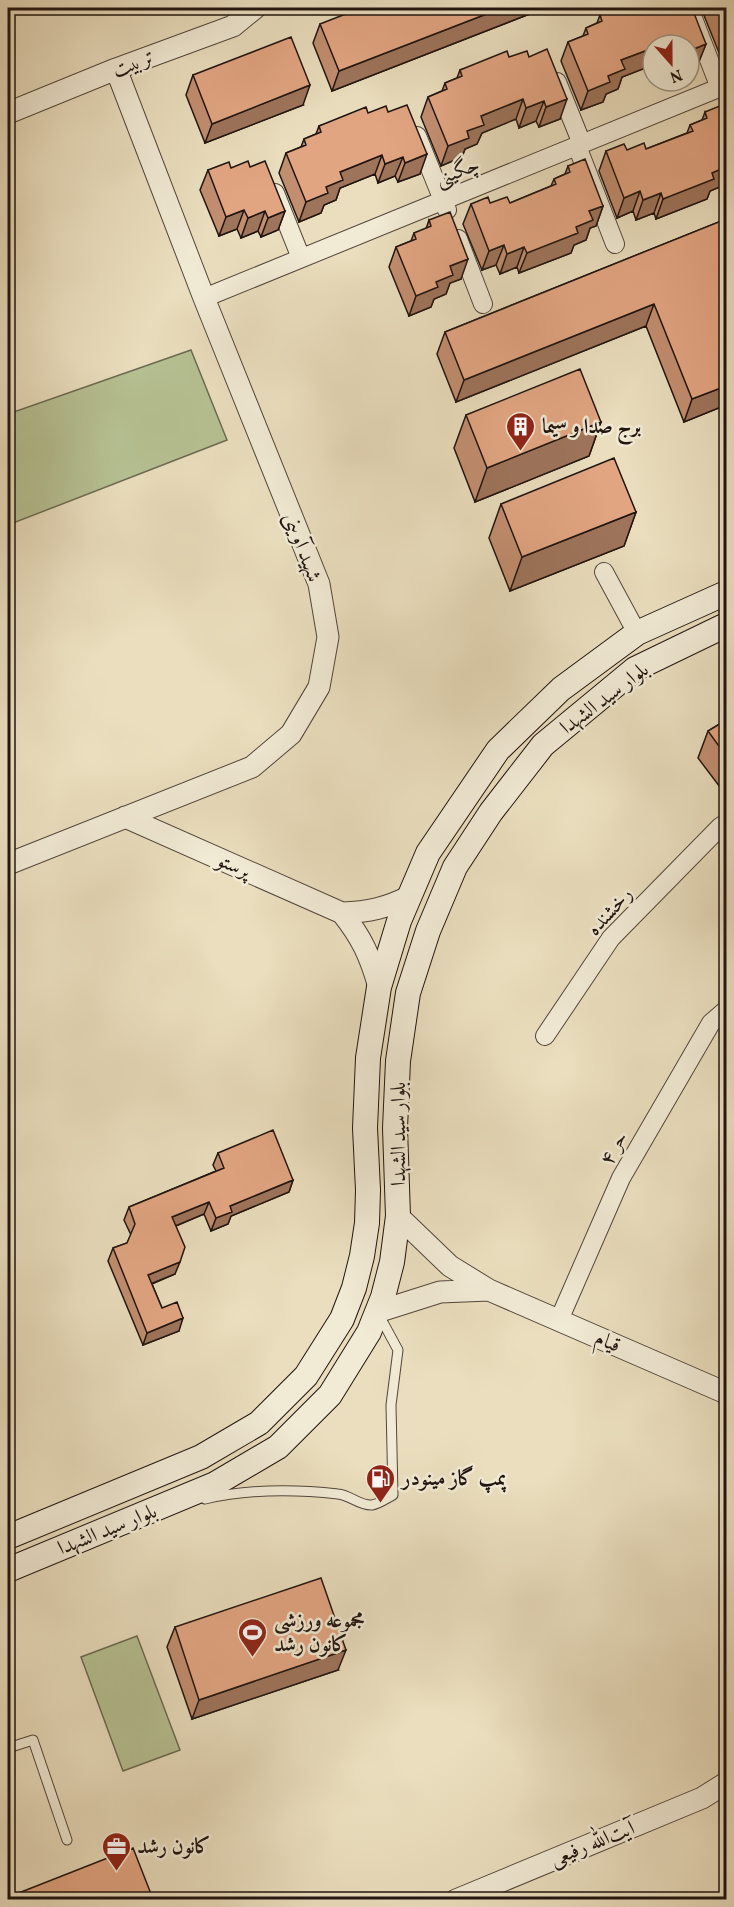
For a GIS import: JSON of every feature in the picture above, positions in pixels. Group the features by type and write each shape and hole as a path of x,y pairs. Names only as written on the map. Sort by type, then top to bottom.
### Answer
{"main road":[{"name":"بلوار سید الشهدا","path":"8,1537 201,1457 259,1423 306,1376 342,1319 354,1288 362,1256 367,1223 368,1190 365,1128 368,1058 379,987 399,921 428,853 498,750 561,689 591,665 645,630 726,592"},
{"name":"بلوار سید الشهدا","path":"8,1569 215,1484 278,1446 330,1395 369,1332 392,1262 398,1216 395,1128 398,1061 408,993 428,931 455,867 491,812 543,746 634,669 726,625"},
{"path":"645,630 646,648 655,654 669,653"},
{"path":"591,665 605,662 614,666 616,676 612,688"}],"street":[{"name":"تربیت","path":"8,113 116,69 232,26 255,8"},
{"path":"689,8 720,88 723,110"},
{"path":"551,67 615,244"},
{"name":"شهید آوینی","path":"8,864 252,767 291,734 319,687 328,637 319,584 204,298 116,69"},
{"name":"چگینی","path":"204,298 720,88"},
{"path":"409,117 483,304"},
{"path":"268,176 301,258"},
{"path":"604,572 645,630"},
{"name":"پرستو","path":"125,817 342,913 366,912 389,907 410,896"},
{"name":"رخشنده","path":"545,1036 611,938 724,829"},
{"name":"پرستو","path":"342,913 360,935 379,987"},
{"name":"حر ۴","path":"559,1320 621,1178 711,1023 726,1010"},
{"name":"قیام","path":"398,1216 450,1266 489,1290 726,1393"},
{"name":"قیام","path":"377,1312 440,1292 489,1290"},
{"name":"آیت‌الله رفیعی","path":"461,1899 702,1798 726,1783"}],"lane":[{"path":"113,1526 234,1493 274,1491 342,1494 365,1504 375,1505 393,1495 392,1405 398,1350 377,1312"},
{"path":"8,1748 33,1740 67,1840"}],"green space":[{"path":"191,350 227,440 8,525 8,414"},
{"path":"137,1636 180,1750 123,1771 81,1657"}],"building":[{"path":"361,8 502,8 339,71 320,24"},
{"path":"618,8 692,8 706,44 701,46 701,33 641,33 641,52 621,60 625,69 608,76 610,82 588,91 568,42 588,34 586,28 602,21 600,15"},
{"path":"716,8 726,8 726,32"},
{"path":"291,37 310,85 212,124 193,75"},
{"path":"547,49 567,99 546,107 544,101 526,108 523,99 481,116 484,125 467,131 469,138 448,146 428,97 447,89 445,83 462,76 460,70 507,51 509,57 527,51 529,57"},
{"path":"407,105 427,154 405,163 403,157 385,164 382,155 340,172 343,180 326,187 328,193 306,202 286,153 306,145 304,139 321,132 319,126 366,107 368,113 386,106 388,112"},
{"path":"722,105 726,108 726,167 712,173 714,179 663,199 661,193 643,200 640,191 624,198 606,151 624,144 627,150 644,143 646,149 693,131 690,125 707,118 705,112"},
{"path":"585,159 603,206 589,211 593,220 576,227 578,233 527,253 524,247 507,254 504,245 489,251 471,204 488,197 490,203 507,197 510,203 556,184 554,179 570,172 568,166"},
{"path":"248,161 250,167 265,161 285,211 268,218 265,211 248,218 244,210 226,217 208,170 229,162 231,168"},
{"path":"450,212 468,259 450,266 453,275 436,282 438,287 416,296 396,247 416,239 414,233 431,226 429,220"},
{"path":"726,219 726,386 692,399 654,304 464,380 445,332"},
{"path":"580,369 601,422 487,468 466,415"},
{"path":"614,458 636,512 522,557 501,504"},
{"path":"726,720 726,756 708,731"},
{"path":"273,1130 293,1180 230,1206 232,1212 216,1218 209,1202 172,1217 185,1247 180,1262 148,1275 162,1308 177,1302 183,1318 147,1333 113,1248 127,1243 135,1224 129,1207 224,1168 218,1153"},
{"name":"مجموعه ورزشی کانون رشد","path":"321,1578 346,1650 199,1700 175,1627"},
{"name":"کانون رشد","path":"133,1848 153,1899 12,1899 11,1896"}],"place":[{"name":"برج صدا و سیما","path":"521,452"},
{"name":"پمپ گاز مینودر","path":"381,1504"},
{"name":"مجموعه ورزشی کانون رشد","path":"253,1658"},
{"name":"کانون رشد","path":"116,1872"}]}
